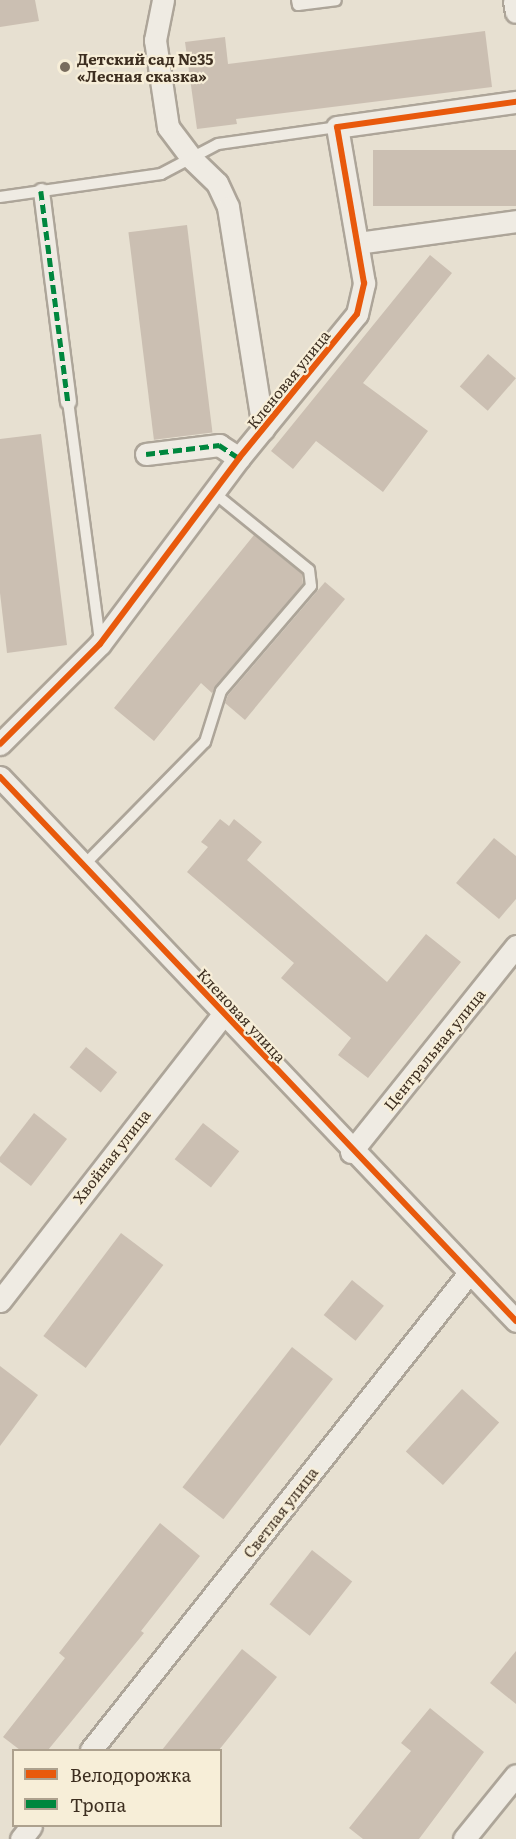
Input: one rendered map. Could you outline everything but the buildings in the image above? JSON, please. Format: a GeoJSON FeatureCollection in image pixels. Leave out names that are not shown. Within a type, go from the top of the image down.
{"type":"FeatureCollection","features":[{"type":"Feature","properties":{"kind":"street"},"geometry":{"type":"LineString","coordinates":[[163,0],[155,40],[168,127],[191,158],[217,183],[228,207],[263,429]]}},
{"type":"Feature","properties":{"kind":"street"},"geometry":{"type":"LineString","coordinates":[[514,0],[516,12]]}},
{"type":"Feature","properties":{"kind":"street"},"geometry":{"type":"LineString","coordinates":[[337,127],[516,102]]}},
{"type":"Feature","properties":{"kind":"street","name":"Кленовая улица"},"geometry":{"type":"LineString","coordinates":[[0,744],[100,644],[239,458],[357,314],[364,283],[337,127]]}},
{"type":"Feature","properties":{"kind":"street"},"geometry":{"type":"LineString","coordinates":[[41,191],[68,401]]}},
{"type":"Feature","properties":{"kind":"street"},"geometry":{"type":"LineString","coordinates":[[358,243],[516,221]]}},
{"type":"Feature","properties":{"kind":"street"},"geometry":{"type":"LineString","coordinates":[[146,454],[219,446],[239,458]]}},
{"type":"Feature","properties":{"kind":"street","name":"Кленовая улица"},"geometry":{"type":"LineString","coordinates":[[0,777],[85,864],[351,1152],[516,1321]]}},
{"type":"Feature","properties":{"kind":"street","name":"Центральная улица"},"geometry":{"type":"LineString","coordinates":[[351,1152],[516,946]]}},
{"type":"Feature","properties":{"kind":"street","name":"Хвойная улица"},"geometry":{"type":"LineString","coordinates":[[0,1300],[224,1013]]}},
{"type":"Feature","properties":{"kind":"street","name":"Светлая улица"},"geometry":{"type":"LineString","coordinates":[[92,1749],[470,1273]]}},
{"type":"Feature","properties":{"kind":"street"},"geometry":{"type":"LineString","coordinates":[[464,1839],[516,1775]]}},
{"type":"Feature","properties":{"kind":"street"},"geometry":{"type":"LineString","coordinates":[[21,1839],[30,1827]]}},
{"type":"Feature","properties":{"kind":"lane"},"geometry":{"type":"LineString","coordinates":[[297,0],[298,5],[336,0]]}},
{"type":"Feature","properties":{"kind":"lane"},"geometry":{"type":"LineString","coordinates":[[0,197],[161,174],[218,144],[337,127]]}},
{"type":"Feature","properties":{"kind":"lane"},"geometry":{"type":"LineString","coordinates":[[68,401],[100,644]]}},
{"type":"Feature","properties":{"kind":"lane"},"geometry":{"type":"LineString","coordinates":[[85,864],[205,742],[221,691],[311,586],[309,570],[213,492]]}},
{"type":"Feature","properties":{"kind":"marked path"},"geometry":{"type":"LineString","coordinates":[[41,191],[68,401]]}},
{"type":"Feature","properties":{"kind":"marked path"},"geometry":{"type":"LineString","coordinates":[[146,454],[219,445],[239,458]]}},
{"type":"Feature","properties":{"kind":"cycle path"},"geometry":{"type":"LineString","coordinates":[[0,744],[100,644],[239,458],[357,314],[364,283],[337,127],[516,102]]}},
{"type":"Feature","properties":{"kind":"cycle path"},"geometry":{"type":"LineString","coordinates":[[0,777],[516,1321]]}},
{"type":"Feature","properties":{"kind":"place","name":"Детский сад №35 «Лесная сказка»"},"geometry":{"type":"Point","coordinates":[65,67]}}]}
